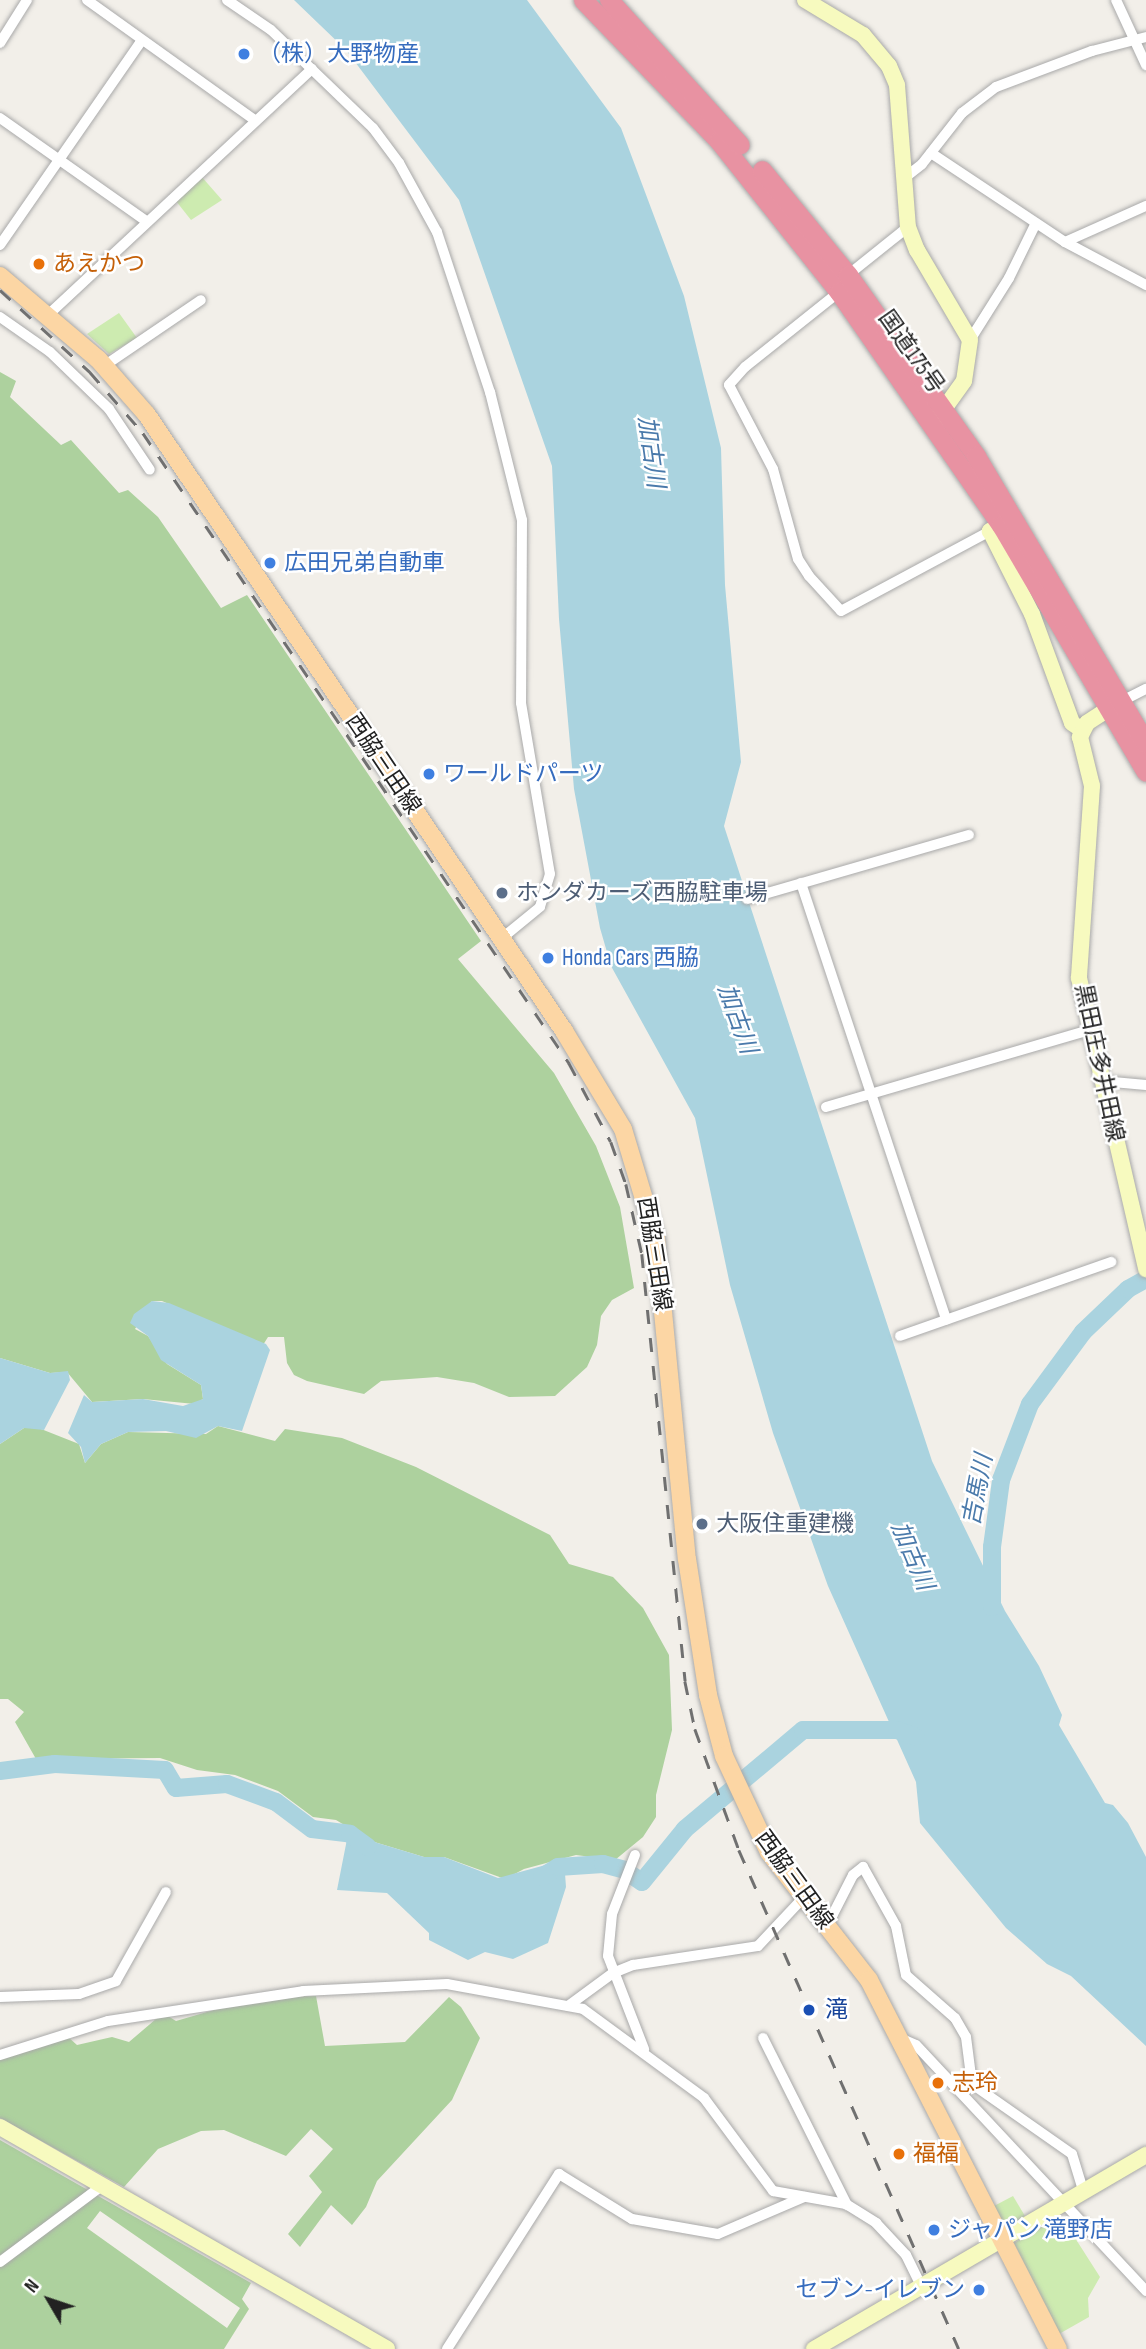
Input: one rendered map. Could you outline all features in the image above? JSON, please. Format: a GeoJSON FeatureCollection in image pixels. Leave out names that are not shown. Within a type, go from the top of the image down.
{"type":"FeatureCollection","features":[{"type":"Feature","properties":{"kind":"highway","name":"国道175号"},"geometry":{"type":"LineString","coordinates":[[583,0],[719,141],[844,284]]}},
{"type":"Feature","properties":{"kind":"highway","name":"国道175号"},"geometry":{"type":"LineString","coordinates":[[609,0],[715,116],[844,284],[938,418],[982,466],[1115,705],[1146,772]]}},
{"type":"Feature","properties":{"kind":"highway","name":"国道175号"},"geometry":{"type":"LineString","coordinates":[[938,418],[995,528],[1115,705],[1146,744]]}},
{"type":"Feature","properties":{"kind":"main road"},"geometry":{"type":"LineString","coordinates":[[805,0],[863,35],[889,66],[902,116],[903,179],[908,227],[917,250],[970,340],[964,381],[938,418]]}},
{"type":"Feature","properties":{"kind":"main road","name":"西脇三田線"},"geometry":{"type":"LineString","coordinates":[[0,276],[48,314],[104,366],[147,415],[603,1091],[623,1129],[642,1182],[656,1238],[690,1581],[708,1695],[735,1786],[769,1852],[869,1980],[1058,2349]]}},
{"type":"Feature","properties":{"kind":"main road","name":"黒田庄多井田線"},"geometry":{"type":"LineString","coordinates":[[995,528],[1032,614],[1072,723],[1082,730],[1080,745],[1092,786],[1079,978],[1146,1267]]}},
{"type":"Feature","properties":{"kind":"main road"},"geometry":{"type":"LineString","coordinates":[[1082,730],[1115,705]]}},
{"type":"Feature","properties":{"kind":"main road"},"geometry":{"type":"LineString","coordinates":[[0,2127],[387,2349]]}},
{"type":"Feature","properties":{"kind":"main road"},"geometry":{"type":"LineString","coordinates":[[817,2348],[1146,2155]]}},
{"type":"Feature","properties":{"kind":"street"},"geometry":{"type":"LineString","coordinates":[[0,43],[27,0]]}},
{"type":"Feature","properties":{"kind":"street"},"geometry":{"type":"LineString","coordinates":[[87,0],[253,120]]}},
{"type":"Feature","properties":{"kind":"street"},"geometry":{"type":"LineString","coordinates":[[227,0],[271,30],[373,128],[437,232],[490,393],[522,520],[521,703],[550,874],[540,907],[501,939]]}},
{"type":"Feature","properties":{"kind":"street"},"geometry":{"type":"LineString","coordinates":[[1116,0],[1140,38],[1146,65]]}},
{"type":"Feature","properties":{"kind":"street"},"geometry":{"type":"LineString","coordinates":[[903,179],[931,153],[962,113],[996,87],[1140,38]]}},
{"type":"Feature","properties":{"kind":"street"},"geometry":{"type":"LineString","coordinates":[[0,245],[142,40]]}},
{"type":"Feature","properties":{"kind":"street"},"geometry":{"type":"LineString","coordinates":[[48,314],[253,120],[312,69]]}},
{"type":"Feature","properties":{"kind":"street"},"geometry":{"type":"LineString","coordinates":[[0,118],[146,220]]}},
{"type":"Feature","properties":{"kind":"street"},"geometry":{"type":"LineString","coordinates":[[931,153],[1065,242],[1146,285]]}},
{"type":"Feature","properties":{"kind":"street"},"geometry":{"type":"LineString","coordinates":[[1065,242],[1146,206]]}},
{"type":"Feature","properties":{"kind":"street"},"geometry":{"type":"LineString","coordinates":[[970,340],[1036,223]]}},
{"type":"Feature","properties":{"kind":"street"},"geometry":{"type":"LineString","coordinates":[[908,227],[745,367],[729,385],[773,469],[798,559],[809,576],[841,611],[995,528]]}},
{"type":"Feature","properties":{"kind":"street"},"geometry":{"type":"LineString","coordinates":[[104,366],[201,300]]}},
{"type":"Feature","properties":{"kind":"street"},"geometry":{"type":"LineString","coordinates":[[0,317],[50,352],[109,409],[150,470]]}},
{"type":"Feature","properties":{"kind":"street"},"geometry":{"type":"LineString","coordinates":[[1115,705],[1146,689]]}},
{"type":"Feature","properties":{"kind":"street"},"geometry":{"type":"LineString","coordinates":[[747,899],[969,835]]}},
{"type":"Feature","properties":{"kind":"street"},"geometry":{"type":"LineString","coordinates":[[801,883],[946,1320]]}},
{"type":"Feature","properties":{"kind":"street"},"geometry":{"type":"LineString","coordinates":[[826,1107],[1090,1030]]}},
{"type":"Feature","properties":{"kind":"street"},"geometry":{"type":"LineString","coordinates":[[1102,1081],[1146,1085]]}},
{"type":"Feature","properties":{"kind":"street"},"geometry":{"type":"LineString","coordinates":[[901,1336],[1111,1262]]}},
{"type":"Feature","properties":{"kind":"street"},"geometry":{"type":"LineString","coordinates":[[635,1855],[609,1929],[613,1973],[645,2051]]}},
{"type":"Feature","properties":{"kind":"street"},"geometry":{"type":"LineString","coordinates":[[827,1926],[853,1875],[863,1867],[896,1926],[905,1975],[963,2030],[972,2084],[1072,2154],[1083,2191]]}},
{"type":"Feature","properties":{"kind":"street"},"geometry":{"type":"LineString","coordinates":[[0,1997],[79,1994],[116,1981],[166,1892]]}},
{"type":"Feature","properties":{"kind":"street"},"geometry":{"type":"LineString","coordinates":[[568,2006],[613,1973],[633,1965],[749,1950],[804,1897]]}},
{"type":"Feature","properties":{"kind":"street"},"geometry":{"type":"LineString","coordinates":[[0,2055],[108,2021],[303,1991],[447,1984],[583,2009],[645,2051],[704,2098],[773,2191],[847,2205],[893,2239],[921,2287]]}},
{"type":"Feature","properties":{"kind":"street"},"geometry":{"type":"LineString","coordinates":[[763,2038],[847,2205]]}},
{"type":"Feature","properties":{"kind":"street"},"geometry":{"type":"LineString","coordinates":[[899,2038],[916,2045],[1146,2291]]}},
{"type":"Feature","properties":{"kind":"street"},"geometry":{"type":"LineString","coordinates":[[447,2349],[559,2175],[632,2219],[718,2234],[803,2197]]}},
{"type":"Feature","properties":{"kind":"street"},"geometry":{"type":"LineString","coordinates":[[0,2262],[103,2185]]}},
{"type":"Feature","properties":{"kind":"green space"},"geometry":{"type":"Polygon","coordinates":[[[201,176],[222,200],[191,220],[176,201],[201,176]]]}},
{"type":"Feature","properties":{"kind":"green space"},"geometry":{"type":"Polygon","coordinates":[[[119,313],[137,338],[109,354],[87,334],[119,313]]]}},
{"type":"Feature","properties":{"kind":"green space"},"geometry":{"type":"Polygon","coordinates":[[[0,372],[16,381],[10,397],[61,445],[71,440],[119,493],[128,490],[158,517],[221,608],[247,595],[481,941],[458,959],[554,1073],[596,1146],[620,1207],[634,1288],[612,1300],[601,1316],[597,1345],[587,1367],[555,1396],[509,1397],[474,1383],[437,1377],[381,1381],[364,1394],[307,1381],[294,1375],[287,1363],[284,1337],[268,1337],[263,1345],[162,1301],[152,1301],[135,1329],[148,1336],[167,1364],[201,1385],[203,1399],[195,1404],[143,1399],[92,1402],[67,1372],[50,1373],[0,1358],[0,372]]]}},
{"type":"Feature","properties":{"kind":"green space"},"geometry":{"type":"Polygon","coordinates":[[[218,1426],[275,1441],[285,1429],[342,1438],[416,1467],[550,1535],[569,1564],[613,1577],[643,1608],[669,1655],[672,1730],[656,1795],[656,1817],[643,1837],[615,1860],[576,1855],[524,1869],[505,1879],[444,1857],[424,1857],[371,1841],[336,1820],[313,1817],[278,1791],[235,1775],[197,1770],[160,1758],[36,1759],[15,1722],[24,1712],[8,1699],[0,1699],[0,1444],[24,1428],[36,1427],[79,1444],[85,1463],[101,1444],[128,1432],[206,1434],[218,1426]]]}},
{"type":"Feature","properties":{"kind":"green space"},"geometry":{"type":"Polygon","coordinates":[[[316,1996],[325,2046],[405,2042],[449,1997],[461,2007],[480,2038],[452,2100],[377,2181],[366,2207],[352,2225],[331,2205],[300,2247],[288,2234],[322,2192],[309,2176],[333,2149],[311,2129],[286,2156],[224,2130],[201,2131],[158,2149],[124,2187],[0,2118],[0,2059],[68,2037],[77,2045],[112,2037],[129,2042],[163,2013],[176,2021],[255,1998],[316,1996]]]}},
{"type":"Feature","properties":{"kind":"green space"},"geometry":{"type":"Polygon","coordinates":[[[0,2140],[251,2283],[242,2299],[249,2309],[224,2349],[0,2349],[0,2140]],[[100,2211],[87,2228],[227,2328],[240,2308],[100,2211]]]}},
{"type":"Feature","properties":{"kind":"green space"},"geometry":{"type":"Polygon","coordinates":[[[1013,2196],[1025,2216],[1009,2225],[1000,2221],[994,2206],[1013,2196]]]}},
{"type":"Feature","properties":{"kind":"green space"},"geometry":{"type":"Polygon","coordinates":[[[1061,2216],[1100,2277],[1088,2298],[1089,2317],[1059,2334],[1014,2243],[1061,2216]]]}},
{"type":"Feature","properties":{"kind":"water","name":"加古川"},"geometry":{"type":"Polygon","coordinates":[[[294,0],[527,0],[621,128],[684,296],[721,448],[725,585],[741,762],[724,826],[932,1461],[1005,1611],[1039,1666],[1062,1715],[1059,1725],[1105,1803],[1113,1805],[1128,1823],[1146,1857],[1146,2046],[1071,1976],[1047,1964],[1006,1928],[920,1823],[916,1782],[828,1586],[773,1433],[730,1285],[695,1118],[611,966],[600,928],[574,789],[559,619],[552,466],[459,200],[346,50],[294,0]]]}},
{"type":"Feature","properties":{"kind":"water"},"geometry":{"type":"Polygon","coordinates":[[[152,1301],[169,1303],[266,1344],[270,1350],[242,1431],[218,1426],[196,1438],[166,1431],[128,1432],[101,1444],[85,1463],[81,1447],[68,1433],[84,1395],[92,1402],[143,1399],[183,1406],[203,1399],[201,1385],[161,1360],[148,1336],[130,1323],[134,1314],[152,1301]]]}},
{"type":"Feature","properties":{"kind":"water"},"geometry":{"type":"Polygon","coordinates":[[[0,1358],[50,1373],[68,1371],[70,1380],[44,1430],[24,1428],[0,1444],[0,1358]]]}},
{"type":"Feature","properties":{"kind":"water"},"geometry":{"type":"Polygon","coordinates":[[[349,1829],[371,1841],[424,1857],[444,1857],[498,1878],[564,1860],[566,1887],[548,1943],[513,1959],[485,1952],[468,1960],[429,1940],[429,1933],[387,1893],[337,1890],[349,1829]]]}},
{"type":"Feature","properties":{"kind":"waterway","name":"吉馬川"},"geometry":{"type":"LineString","coordinates":[[992,1607],[992,1547],[1001,1480],[1030,1404],[1083,1332],[1128,1289],[1146,1279]]}},
{"type":"Feature","properties":{"kind":"waterway"},"geometry":{"type":"LineString","coordinates":[[630,1874],[642,1882],[685,1829],[803,1730],[897,1730],[916,1737]]}},
{"type":"Feature","properties":{"kind":"waterway"},"geometry":{"type":"LineString","coordinates":[[0,1771],[55,1764],[165,1770],[176,1788],[227,1784],[276,1802],[312,1829],[350,1834],[368,1847]]}},
{"type":"Feature","properties":{"kind":"waterway"},"geometry":{"type":"LineString","coordinates":[[542,1877],[558,1867],[603,1864],[625,1870]]}},
{"type":"Feature","properties":{"kind":"railway"},"geometry":{"type":"LineString","coordinates":[[0,290],[90,372],[143,433],[569,1063],[611,1142],[626,1184],[642,1254],[685,1681],[695,1729],[739,1850],[959,2349]]}},
{"type":"Feature","properties":{"kind":"place","name":"（株）大野物産"},"geometry":{"type":"Point","coordinates":[244,54]}},
{"type":"Feature","properties":{"kind":"place","name":"あえかつ"},"geometry":{"type":"Point","coordinates":[39,264]}},
{"type":"Feature","properties":{"kind":"place","name":"広田兄弟自動車"},"geometry":{"type":"Point","coordinates":[270,563]}},
{"type":"Feature","properties":{"kind":"place","name":"ワールドパーツ"},"geometry":{"type":"Point","coordinates":[429,774]}},
{"type":"Feature","properties":{"kind":"place","name":"ホンダカーズ西脇駐車場"},"geometry":{"type":"Point","coordinates":[502,893]}},
{"type":"Feature","properties":{"kind":"place","name":"Honda Cars 西脇"},"geometry":{"type":"Point","coordinates":[548,958]}},
{"type":"Feature","properties":{"kind":"place","name":"大阪住重建機"},"geometry":{"type":"Point","coordinates":[702,1524]}},
{"type":"Feature","properties":{"kind":"place","name":"滝"},"geometry":{"type":"Point","coordinates":[809,2010]}},
{"type":"Feature","properties":{"kind":"place","name":"志玲"},"geometry":{"type":"Point","coordinates":[938,2083]}},
{"type":"Feature","properties":{"kind":"place","name":"福福"},"geometry":{"type":"Point","coordinates":[899,2154]}},
{"type":"Feature","properties":{"kind":"place","name":"ジャパン 滝野店"},"geometry":{"type":"Point","coordinates":[934,2230]}},
{"type":"Feature","properties":{"kind":"place","name":"セブン-イレブン"},"geometry":{"type":"Point","coordinates":[979,2290]}}]}
